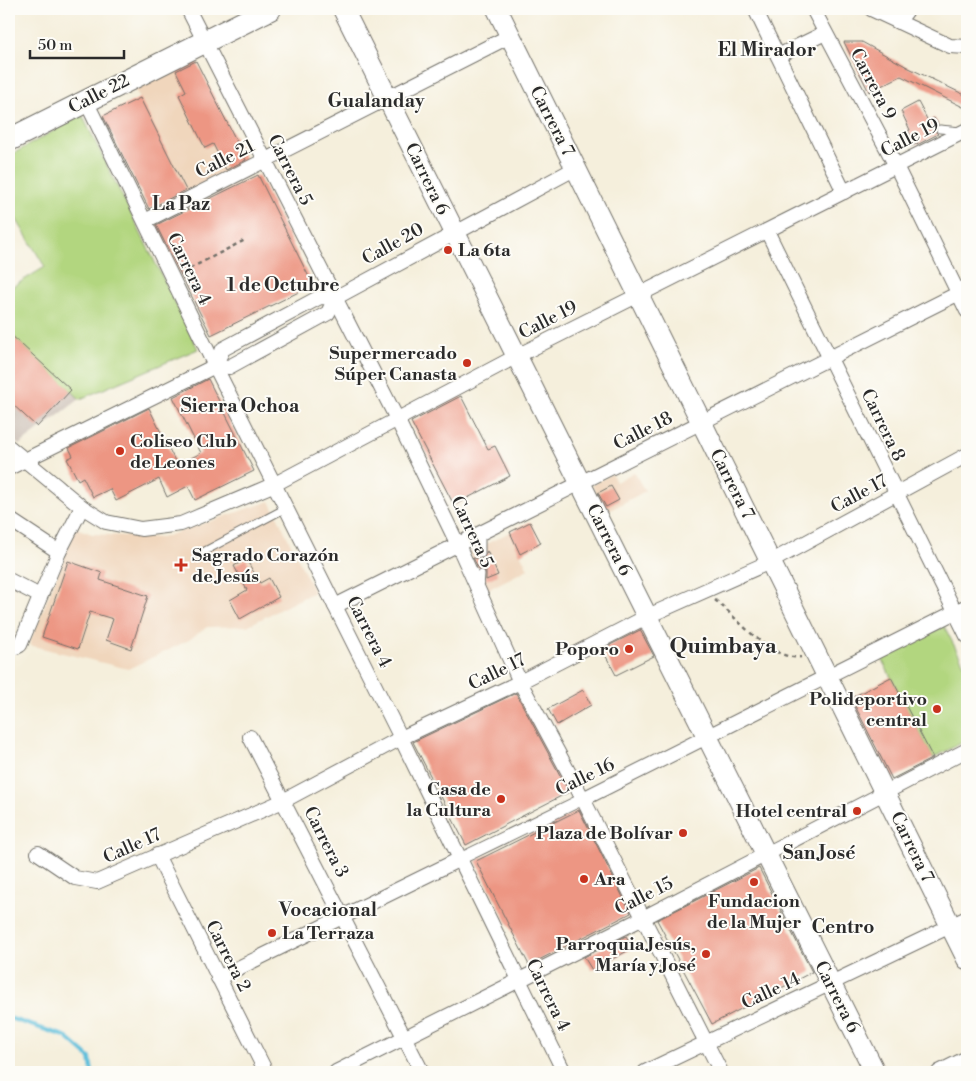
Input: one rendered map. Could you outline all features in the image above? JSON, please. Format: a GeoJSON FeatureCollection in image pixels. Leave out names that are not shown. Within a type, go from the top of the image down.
{"type":"FeatureCollection","features":[{"type":"Feature","properties":{"kind":"main road","name":"Calle 22"},"geometry":{"type":"LineString","coordinates":[[9,140],[270,9]]}},
{"type":"Feature","properties":{"kind":"main road","name":"Carrera 6"},"geometry":{"type":"LineString","coordinates":[[343,9],[875,1072]]}},
{"type":"Feature","properties":{"kind":"main road","name":"Carrera 7"},"geometry":{"type":"LineString","coordinates":[[497,9],[886,792],[959,922],[967,959]]}},
{"type":"Feature","properties":{"kind":"street","name":"Carrera 5"},"geometry":{"type":"LineString","coordinates":[[188,9],[397,419],[458,545],[520,682],[583,799],[721,1072]]}},
{"type":"Feature","properties":{"kind":"street"},"geometry":{"type":"LineString","coordinates":[[755,9],[844,192]]}},
{"type":"Feature","properties":{"kind":"street","name":"Carrera 9"},"geometry":{"type":"LineString","coordinates":[[813,9],[887,149],[900,164],[963,291],[967,311]]}},
{"type":"Feature","properties":{"kind":"street"},"geometry":{"type":"LineString","coordinates":[[871,9],[950,46],[967,47]]}},
{"type":"Feature","properties":{"kind":"street"},"geometry":{"type":"LineString","coordinates":[[898,22],[908,9]]}},
{"type":"Feature","properties":{"kind":"street"},"geometry":{"type":"LineString","coordinates":[[778,56],[825,32]]}},
{"type":"Feature","properties":{"kind":"street","name":"Calle 21"},"geometry":{"type":"LineString","coordinates":[[145,221],[510,36]]}},
{"type":"Feature","properties":{"kind":"street","name":"Carrera 4"},"geometry":{"type":"LineString","coordinates":[[86,101],[564,1072]]}},
{"type":"Feature","properties":{"kind":"street","name":"Calle 19"},"geometry":{"type":"LineString","coordinates":[[9,447],[82,507],[106,522],[141,529],[180,524],[275,484],[517,356],[966,131]]}},
{"type":"Feature","properties":{"kind":"street","name":"Calle 20"},"geometry":{"type":"LineString","coordinates":[[9,468],[215,366],[229,367],[328,313],[335,298],[454,232],[576,168]]}},
{"type":"Feature","properties":{"kind":"street","name":"Carrera 8"},"geometry":{"type":"LineString","coordinates":[[767,231],[897,495],[961,609],[967,636]]}},
{"type":"Feature","properties":{"kind":"street","name":"Calle 18"},"geometry":{"type":"LineString","coordinates":[[335,606],[963,291]]}},
{"type":"Feature","properties":{"kind":"street","name":"Calle 17"},"geometry":{"type":"LineString","coordinates":[[38,853],[74,878],[97,882],[284,801],[401,738],[520,682],[648,616],[772,561],[897,495],[967,455]]}},
{"type":"Feature","properties":{"kind":"street"},"geometry":{"type":"LineString","coordinates":[[9,642],[16,647],[20,645],[59,552],[82,507]]}},
{"type":"Feature","properties":{"kind":"street"},"geometry":{"type":"LineString","coordinates":[[9,519],[59,552]]}},
{"type":"Feature","properties":{"kind":"street"},"geometry":{"type":"LineString","coordinates":[[9,580],[40,596]]}},
{"type":"Feature","properties":{"kind":"street","name":"Calle 16"},"geometry":{"type":"LineString","coordinates":[[218,978],[583,799],[961,609]]}},
{"type":"Feature","properties":{"kind":"street","name":"Carrera 3"},"geometry":{"type":"LineString","coordinates":[[250,737],[422,1072]]}},
{"type":"Feature","properties":{"kind":"street","name":"Calle 15"},"geometry":{"type":"LineString","coordinates":[[336,1072],[643,918],[967,750]]}},
{"type":"Feature","properties":{"kind":"street","name":"Carrera 2"},"geometry":{"type":"LineString","coordinates":[[157,856],[266,1072]]}},
{"type":"Feature","properties":{"kind":"street","name":"Calle 14"},"geometry":{"type":"LineString","coordinates":[[645,1072],[959,922]]}},
{"type":"Feature","properties":{"kind":"street"},"geometry":{"type":"LineString","coordinates":[[939,1072],[967,1058]]}},
{"type":"Feature","properties":{"kind":"lane"},"geometry":{"type":"LineString","coordinates":[[940,129],[966,131]]}},
{"type":"Feature","properties":{"kind":"lane"},"geometry":{"type":"LineString","coordinates":[[887,149],[913,141],[900,164]]}},
{"type":"Feature","properties":{"kind":"lane"},"geometry":{"type":"LineString","coordinates":[[203,552],[286,507]]}},
{"type":"Feature","properties":{"kind":"lane"},"geometry":{"type":"LineString","coordinates":[[481,534],[482,554]]}},
{"type":"Feature","properties":{"kind":"lane"},"geometry":{"type":"LineString","coordinates":[[480,595],[481,574]]}},
{"type":"Feature","properties":{"kind":"path"},"geometry":{"type":"LineString","coordinates":[[172,277],[245,240]]}},
{"type":"Feature","properties":{"kind":"path"},"geometry":{"type":"LineString","coordinates":[[704,592],[778,654],[791,658],[803,657],[815,651]]}},
{"type":"Feature","properties":{"kind":"shaded area"},"geometry":{"type":"Polygon","coordinates":[[[195,58],[247,162],[187,192],[135,89],[195,58]]]}},
{"type":"Feature","properties":{"kind":"shaded area"},"geometry":{"type":"Polygon","coordinates":[[[9,333],[80,399],[19,445],[9,436],[9,333]]]}},
{"type":"Feature","properties":{"kind":"shaded area"},"geometry":{"type":"Polygon","coordinates":[[[634,472],[645,491],[607,512],[592,485],[612,474],[616,482],[634,472]]]}},
{"type":"Feature","properties":{"kind":"shaded area","name":"Sagrado Corazón de Jesús"},"geometry":{"type":"Polygon","coordinates":[[[270,501],[314,592],[247,626],[207,627],[189,640],[128,669],[29,645],[76,528],[92,534],[161,538],[270,501]]]}},
{"type":"Feature","properties":{"kind":"shaded area"},"geometry":{"type":"Polygon","coordinates":[[[510,532],[528,569],[487,590],[468,553],[510,532]]]}},
{"type":"Feature","properties":{"kind":"green space"},"geometry":{"type":"Polygon","coordinates":[[[82,115],[198,349],[80,399],[9,333],[9,289],[45,267],[9,207],[9,156],[82,115]]]}},
{"type":"Feature","properties":{"kind":"green space","name":"Polideportivo central"},"geometry":{"type":"Polygon","coordinates":[[[944,626],[967,670],[967,740],[933,758],[881,658],[944,626]]]}},
{"type":"Feature","properties":{"kind":"building"},"geometry":{"type":"Polygon","coordinates":[[[844,42],[862,42],[909,68],[967,96],[967,109],[901,76],[869,92],[844,42]]]}},
{"type":"Feature","properties":{"kind":"building"},"geometry":{"type":"Polygon","coordinates":[[[196,61],[246,160],[226,170],[213,144],[205,148],[179,95],[186,91],[176,71],[196,61]]]}},
{"type":"Feature","properties":{"kind":"building"},"geometry":{"type":"Polygon","coordinates":[[[140,98],[186,190],[149,209],[103,116],[140,98]]]}},
{"type":"Feature","properties":{"kind":"building"},"geometry":{"type":"Polygon","coordinates":[[[918,102],[928,121],[934,118],[938,124],[935,131],[938,134],[917,145],[918,139],[911,136],[901,111],[918,102]]]}},
{"type":"Feature","properties":{"kind":"building"},"geometry":{"type":"Polygon","coordinates":[[[258,175],[313,285],[211,335],[156,225],[258,175]]]}},
{"type":"Feature","properties":{"kind":"building"},"geometry":{"type":"Polygon","coordinates":[[[9,333],[71,390],[37,427],[9,401],[9,333]]]}},
{"type":"Feature","properties":{"kind":"building"},"geometry":{"type":"Polygon","coordinates":[[[208,379],[254,471],[195,500],[188,486],[167,497],[159,479],[116,501],[110,489],[93,497],[83,477],[78,480],[67,459],[73,456],[69,448],[149,408],[177,465],[201,453],[173,397],[208,379]]]}},
{"type":"Feature","properties":{"kind":"building"},"geometry":{"type":"Polygon","coordinates":[[[461,396],[488,449],[495,446],[510,476],[454,505],[411,422],[461,396]]]}},
{"type":"Feature","properties":{"kind":"building"},"geometry":{"type":"Polygon","coordinates":[[[611,486],[619,500],[606,507],[598,493],[611,486]]]}},
{"type":"Feature","properties":{"kind":"building"},"geometry":{"type":"Polygon","coordinates":[[[530,522],[541,543],[520,554],[510,532],[530,522]]]}},
{"type":"Feature","properties":{"kind":"building"},"geometry":{"type":"Polygon","coordinates":[[[487,551],[498,575],[486,580],[486,571],[479,569],[473,558],[483,559],[487,551]]]}},
{"type":"Feature","properties":{"kind":"building"},"geometry":{"type":"Polygon","coordinates":[[[246,559],[260,583],[269,578],[279,597],[240,619],[230,600],[247,590],[234,566],[246,559]]]}},
{"type":"Feature","properties":{"kind":"building"},"geometry":{"type":"Polygon","coordinates":[[[68,561],[102,573],[100,580],[148,596],[131,649],[106,640],[113,619],[90,612],[78,649],[42,637],[68,561]]]}},
{"type":"Feature","properties":{"kind":"building","name":"Poporo"},"geometry":{"type":"Polygon","coordinates":[[[640,630],[654,656],[616,675],[602,649],[640,630]]]}},
{"type":"Feature","properties":{"kind":"building"},"geometry":{"type":"Polygon","coordinates":[[[891,677],[933,758],[892,779],[851,698],[891,677]]]}},
{"type":"Feature","properties":{"kind":"building"},"geometry":{"type":"Polygon","coordinates":[[[583,690],[591,705],[557,725],[548,709],[583,690]]]}},
{"type":"Feature","properties":{"kind":"building"},"geometry":{"type":"Polygon","coordinates":[[[516,693],[569,792],[466,845],[413,742],[516,693]]]}},
{"type":"Feature","properties":{"kind":"building"},"geometry":{"type":"Polygon","coordinates":[[[579,810],[631,913],[529,965],[476,861],[579,810]]]}},
{"type":"Feature","properties":{"kind":"building"},"geometry":{"type":"Polygon","coordinates":[[[759,868],[812,972],[712,1024],[657,920],[759,868]]]}},
{"type":"Feature","properties":{"kind":"building"},"geometry":{"type":"Polygon","coordinates":[[[626,936],[633,948],[592,970],[584,957],[626,936]]]}},
{"type":"Feature","properties":{"kind":"waterway"},"geometry":{"type":"LineString","coordinates":[[9,1018],[65,1036],[90,1058],[92,1072]]}},
{"type":"Feature","properties":{"kind":"place","name":"La 6ta"},"geometry":{"type":"Point","coordinates":[448,250]}},
{"type":"Feature","properties":{"kind":"place","name":"Supermercado Súper Canasta"},"geometry":{"type":"Point","coordinates":[467,363]}},
{"type":"Feature","properties":{"kind":"place","name":"Coliseo Club de Leones"},"geometry":{"type":"Point","coordinates":[120,451]}},
{"type":"Feature","properties":{"kind":"place","name":"Sagrado Corazón de Jesús"},"geometry":{"type":"Point","coordinates":[181,565]}},
{"type":"Feature","properties":{"kind":"place","name":"Poporo"},"geometry":{"type":"Point","coordinates":[629,649]}},
{"type":"Feature","properties":{"kind":"place","name":"Polideportivo central"},"geometry":{"type":"Point","coordinates":[937,709]}},
{"type":"Feature","properties":{"kind":"place","name":"Casa de la Cultura"},"geometry":{"type":"Point","coordinates":[501,799]}},
{"type":"Feature","properties":{"kind":"place","name":"Hotel central"},"geometry":{"type":"Point","coordinates":[857,811]}},
{"type":"Feature","properties":{"kind":"place","name":"Plaza de Bolívar"},"geometry":{"type":"Point","coordinates":[683,833]}},
{"type":"Feature","properties":{"kind":"place","name":"Ara"},"geometry":{"type":"Point","coordinates":[584,879]}},
{"type":"Feature","properties":{"kind":"place","name":"Fundacion de la Mujer"},"geometry":{"type":"Point","coordinates":[754,882]}},
{"type":"Feature","properties":{"kind":"place","name":"La Terraza"},"geometry":{"type":"Point","coordinates":[272,933]}},
{"type":"Feature","properties":{"kind":"place","name":"Parroquia Jesús, María y José"},"geometry":{"type":"Point","coordinates":[706,954]}},
{"type":"Feature","properties":{"kind":"district","name":"El Mirador"},"geometry":{"type":"Point","coordinates":[767,50]}},
{"type":"Feature","properties":{"kind":"district","name":"Gualanday"},"geometry":{"type":"Point","coordinates":[376,101]}},
{"type":"Feature","properties":{"kind":"district","name":"La Paz"},"geometry":{"type":"Point","coordinates":[181,204]}},
{"type":"Feature","properties":{"kind":"district","name":"1 de Octubre"},"geometry":{"type":"Point","coordinates":[283,285]}},
{"type":"Feature","properties":{"kind":"district","name":"Sierra Ochoa"},"geometry":{"type":"Point","coordinates":[240,406]}},
{"type":"Feature","properties":{"kind":"district","name":"Quimbaya"},"geometry":{"type":"Point","coordinates":[723,646]}},
{"type":"Feature","properties":{"kind":"district","name":"San José"},"geometry":{"type":"Point","coordinates":[819,853]}},
{"type":"Feature","properties":{"kind":"district","name":"Vocacional"},"geometry":{"type":"Point","coordinates":[328,910]}},
{"type":"Feature","properties":{"kind":"district","name":"Centro"},"geometry":{"type":"Point","coordinates":[843,927]}}]}
